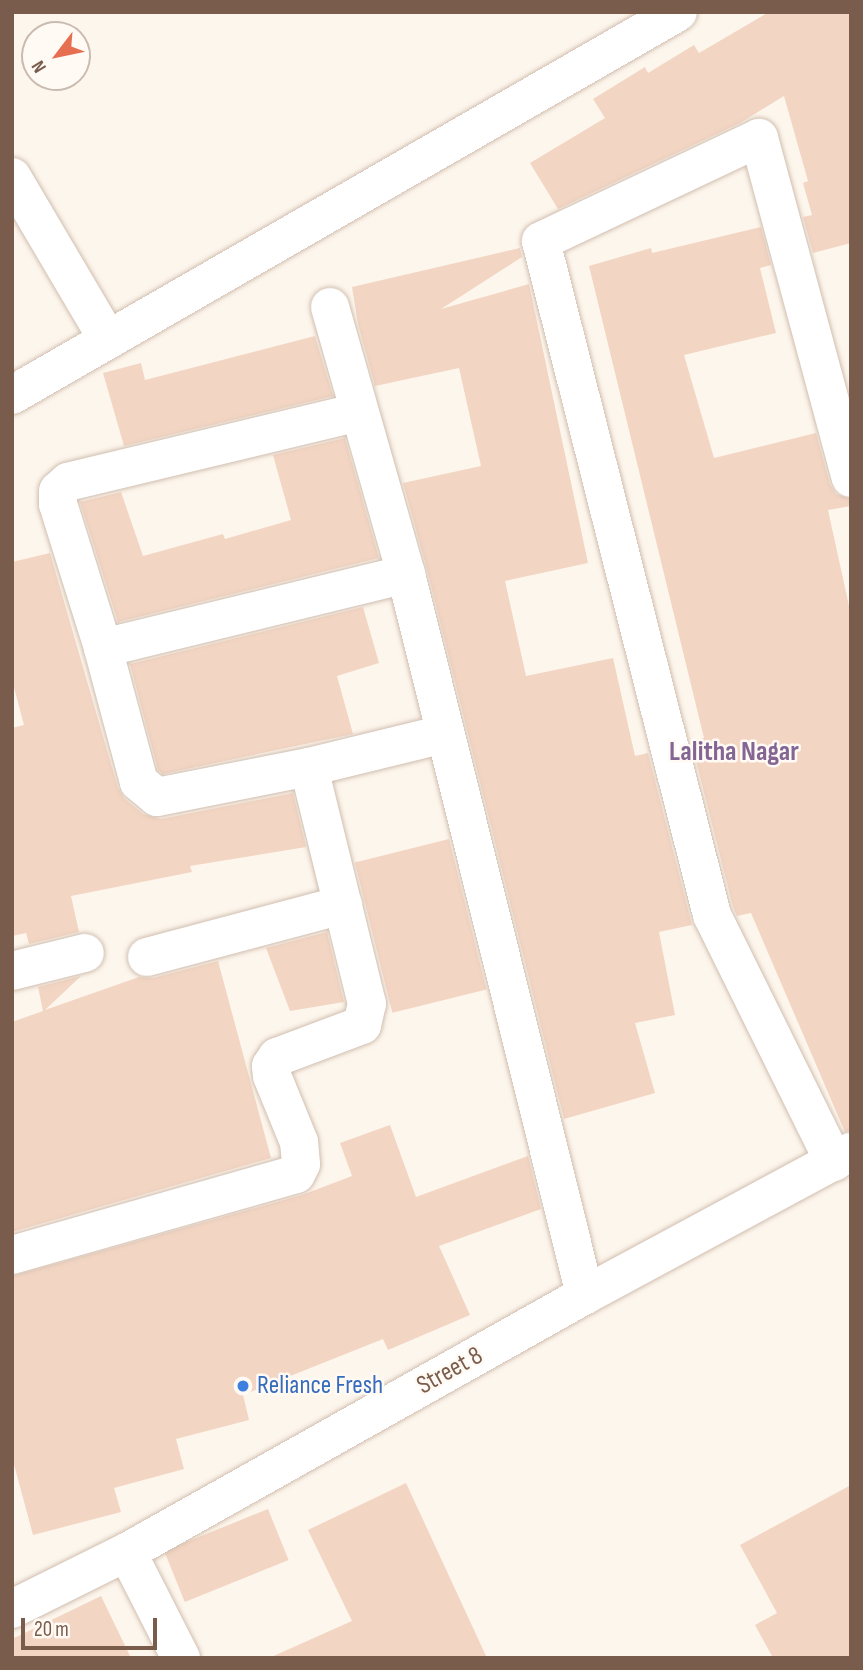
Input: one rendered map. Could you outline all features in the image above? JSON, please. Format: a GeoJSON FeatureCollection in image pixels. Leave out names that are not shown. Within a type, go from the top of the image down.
{"type":"FeatureCollection","features":[{"type":"Feature","properties":{"kind":"street"},"geometry":{"type":"LineString","coordinates":[[12,396],[678,12]]}},
{"type":"Feature","properties":{"kind":"street"},"geometry":{"type":"LineString","coordinates":[[842,1157],[712,915],[541,241],[759,138],[851,478]]}},
{"type":"Feature","properties":{"kind":"street"},"geometry":{"type":"LineString","coordinates":[[12,177],[108,340]]}},
{"type":"Feature","properties":{"kind":"street"},"geometry":{"type":"LineString","coordinates":[[330,307],[406,574],[585,1295]]}},
{"type":"Feature","properties":{"kind":"street"},"geometry":{"type":"LineString","coordinates":[[359,412],[68,482],[58,491],[58,505],[103,648],[139,782],[157,797],[309,767],[444,734]]}},
{"type":"Feature","properties":{"kind":"street"},"geometry":{"type":"LineString","coordinates":[[103,648],[406,574]]}},
{"type":"Feature","properties":{"kind":"street"},"geometry":{"type":"LineString","coordinates":[[12,1255],[296,1174],[301,1164],[299,1142],[271,1066],[277,1057],[362,1025],[367,1004],[309,767]]}},
{"type":"Feature","properties":{"kind":"street"},"geometry":{"type":"LineString","coordinates":[[147,957],[343,905]]}},
{"type":"Feature","properties":{"kind":"street"},"geometry":{"type":"LineString","coordinates":[[12,971],[85,953]]}},
{"type":"Feature","properties":{"kind":"street","name":"Street 8"},"geometry":{"type":"LineString","coordinates":[[12,1609],[127,1552],[585,1295],[842,1157]]}},
{"type":"Feature","properties":{"kind":"street"},"geometry":{"type":"LineString","coordinates":[[127,1552],[181,1658]]}},
{"type":"Feature","properties":{"kind":"building"},"geometry":{"type":"Polygon","coordinates":[[[769,12],[851,12],[851,243],[813,253],[803,217],[812,215],[803,183],[808,181],[784,96],[740,123],[558,209],[530,163],[605,118],[593,99],[645,67],[648,73],[694,45],[699,53],[769,12]]]}},
{"type":"Feature","properties":{"kind":"building"},"geometry":{"type":"Polygon","coordinates":[[[761,227],[771,265],[760,268],[776,333],[684,355],[714,458],[816,433],[830,484],[836,494],[851,499],[851,506],[828,510],[851,615],[851,1130],[845,1132],[751,913],[737,916],[733,907],[691,741],[704,738],[589,266],[651,248],[652,253],[761,227]]]}},
{"type":"Feature","properties":{"kind":"building"},"geometry":{"type":"Polygon","coordinates":[[[520,248],[522,257],[441,309],[529,284],[588,563],[505,581],[526,676],[613,658],[635,756],[648,753],[692,925],[659,932],[675,1015],[635,1023],[655,1093],[564,1119],[427,569],[403,483],[481,466],[459,368],[375,386],[358,324],[352,287],[520,248]]]}},
{"type":"Feature","properties":{"kind":"building"},"geometry":{"type":"Polygon","coordinates":[[[315,336],[333,396],[124,446],[103,373],[141,363],[145,380],[315,336]]]}},
{"type":"Feature","properties":{"kind":"building"},"geometry":{"type":"Polygon","coordinates":[[[345,438],[379,558],[118,622],[80,502],[121,492],[143,556],[223,534],[225,539],[291,520],[273,455],[345,438]]]}},
{"type":"Feature","properties":{"kind":"building"},"geometry":{"type":"Polygon","coordinates":[[[50,553],[118,788],[124,798],[143,814],[161,819],[293,793],[306,847],[190,866],[192,872],[71,896],[79,932],[29,944],[26,933],[12,936],[12,728],[24,725],[12,680],[12,562],[50,553]]]}},
{"type":"Feature","properties":{"kind":"building"},"geometry":{"type":"Polygon","coordinates":[[[363,607],[379,663],[337,676],[353,734],[163,774],[158,770],[130,664],[363,607]]]}},
{"type":"Feature","properties":{"kind":"building"},"geometry":{"type":"Polygon","coordinates":[[[449,839],[486,989],[392,1013],[355,862],[449,839]]]}},
{"type":"Feature","properties":{"kind":"building"},"geometry":{"type":"Polygon","coordinates":[[[327,932],[344,1002],[290,1011],[266,948],[327,932]]]}},
{"type":"Feature","properties":{"kind":"building"},"geometry":{"type":"Polygon","coordinates":[[[218,961],[271,1158],[12,1232],[12,1022],[43,1011],[38,987],[81,976],[45,1010],[139,977],[153,978],[218,961]]]}},
{"type":"Feature","properties":{"kind":"building"},"geometry":{"type":"Polygon","coordinates":[[[390,1125],[416,1197],[528,1156],[541,1209],[439,1246],[470,1315],[388,1350],[383,1339],[243,1395],[249,1420],[176,1439],[184,1469],[114,1488],[121,1512],[33,1535],[12,1457],[12,1276],[302,1195],[352,1176],[340,1143],[390,1125]]]}},
{"type":"Feature","properties":{"kind":"building"},"geometry":{"type":"Polygon","coordinates":[[[406,1483],[487,1658],[269,1658],[352,1621],[308,1530],[406,1483]]]}},
{"type":"Feature","properties":{"kind":"building"},"geometry":{"type":"Polygon","coordinates":[[[851,1485],[851,1658],[773,1658],[755,1625],[777,1613],[740,1545],[851,1485]]]}},
{"type":"Feature","properties":{"kind":"building"},"geometry":{"type":"Polygon","coordinates":[[[268,1509],[289,1560],[185,1602],[164,1551],[268,1509]]]}},
{"type":"Feature","properties":{"kind":"building"},"geometry":{"type":"Polygon","coordinates":[[[101,1596],[131,1658],[12,1658],[12,1639],[101,1596]]]}},
{"type":"Feature","properties":{"kind":"place","name":"Reliance Fresh"},"geometry":{"type":"Point","coordinates":[243,1386]}},
{"type":"Feature","properties":{"kind":"district","name":"Lalitha Nagar"},"geometry":{"type":"Point","coordinates":[734,752]}}]}
